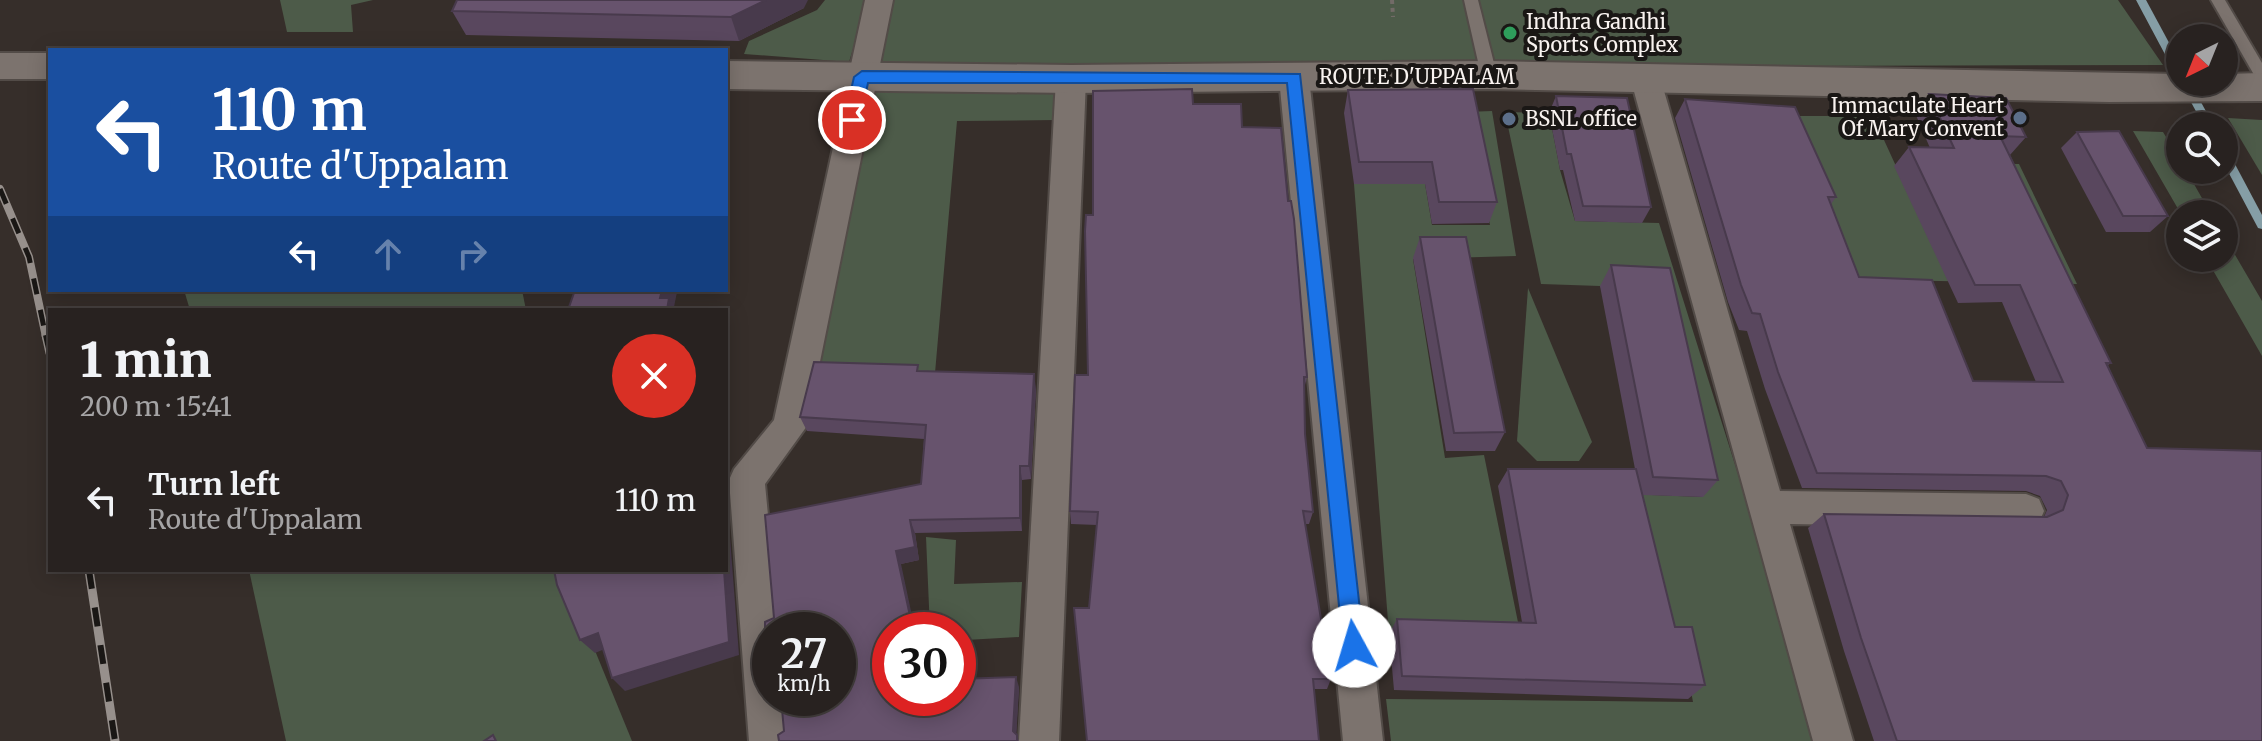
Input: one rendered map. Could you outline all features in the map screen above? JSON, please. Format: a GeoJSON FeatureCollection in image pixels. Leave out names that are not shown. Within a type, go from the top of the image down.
{"type":"FeatureCollection","features":[{"type":"Feature","properties":{"kind":"main road"},"geometry":{"type":"LineString","coordinates":[[0,66],[48,66]]}},
{"type":"Feature","properties":{"kind":"main road","name":"ROUTE D'UPPALAM"},"geometry":{"type":"LineString","coordinates":[[728,75],[1071,79],[1489,75],[2109,88],[2257,84]]}},
{"type":"Feature","properties":{"kind":"street"},"geometry":{"type":"LineString","coordinates":[[769,741],[747,480],[790,426],[879,0]]}},
{"type":"Feature","properties":{"kind":"street"},"geometry":{"type":"LineString","coordinates":[[1645,77],[1833,741]]}},
{"type":"Feature","properties":{"kind":"street"},"geometry":{"type":"LineString","coordinates":[[1294,78],[1363,741]]}},
{"type":"Feature","properties":{"kind":"street"},"geometry":{"type":"LineString","coordinates":[[1039,741],[1071,79]]}},
{"type":"Feature","properties":{"kind":"street"},"geometry":{"type":"LineString","coordinates":[[1767,507],[2026,511]]}},
{"type":"Feature","properties":{"kind":"lane"},"geometry":{"type":"LineString","coordinates":[[1471,0],[1489,75]]}},
{"type":"Feature","properties":{"kind":"lane"},"geometry":{"type":"LineString","coordinates":[[2218,0],[2257,84]]}},
{"type":"Feature","properties":{"kind":"path"},"geometry":{"type":"LineString","coordinates":[[1392,0],[1393,17]]}},
{"type":"Feature","properties":{"kind":"green space"},"geometry":{"type":"Polygon","coordinates":[[[280,0],[373,0],[351,5],[353,32],[287,32],[280,0]]]}},
{"type":"Feature","properties":{"kind":"green space"},"geometry":{"type":"Polygon","coordinates":[[[825,0],[868,0],[849,62],[744,54],[749,41],[817,10],[825,0]]]}},
{"type":"Feature","properties":{"kind":"green space","name":"Indhra Gandhi Sports Complex"},"geometry":{"type":"Polygon","coordinates":[[[884,0],[2118,0],[2163,65],[873,68],[884,0]]]}},
{"type":"Feature","properties":{"kind":"green space"},"geometry":{"type":"Polygon","coordinates":[[[872,85],[1056,87],[1056,120],[957,121],[935,373],[816,370],[872,85]]]}},
{"type":"Feature","properties":{"kind":"green space"},"geometry":{"type":"Polygon","coordinates":[[[1492,111],[1516,256],[1413,259],[1445,458],[1484,455],[1521,637],[1389,634],[1354,184],[1425,184],[1432,225],[1490,225],[1466,112],[1492,111]]]}},
{"type":"Feature","properties":{"kind":"green space"},"geometry":{"type":"Polygon","coordinates":[[[1505,112],[1549,113],[1560,170],[1575,221],[1659,223],[1822,741],[1391,741],[1386,699],[1693,702],[1680,632],[1661,632],[1627,494],[1702,497],[1600,286],[1541,284],[1505,112]]]}},
{"type":"Feature","properties":{"kind":"green space"},"geometry":{"type":"Polygon","coordinates":[[[1782,116],[1873,116],[1934,249],[1987,164],[2019,164],[2077,284],[1844,279],[1782,116]]]}},
{"type":"Feature","properties":{"kind":"green space"},"geometry":{"type":"Polygon","coordinates":[[[2238,119],[2262,120],[2262,175],[2238,135],[2238,119]]]}},
{"type":"Feature","properties":{"kind":"green space"},"geometry":{"type":"Polygon","coordinates":[[[2133,131],[2163,132],[2166,137],[2166,184],[2194,184],[2203,200],[2173,200],[2133,131]]]}},
{"type":"Feature","properties":{"kind":"green space"},"geometry":{"type":"Polygon","coordinates":[[[2238,260],[2262,301],[2262,356],[2214,272],[2238,272],[2238,260]]]}},
{"type":"Feature","properties":{"kind":"green space"},"geometry":{"type":"Polygon","coordinates":[[[1528,288],[1592,442],[1579,461],[1537,461],[1517,441],[1528,288]]]}},
{"type":"Feature","properties":{"kind":"green space"},"geometry":{"type":"Polygon","coordinates":[[[185,292],[522,292],[526,308],[189,308],[185,292]]]}},
{"type":"Feature","properties":{"kind":"green space"},"geometry":{"type":"Polygon","coordinates":[[[926,537],[956,540],[954,584],[1022,582],[1019,637],[976,639],[976,612],[929,612],[926,537]]]}},
{"type":"Feature","properties":{"kind":"green space"},"geometry":{"type":"Polygon","coordinates":[[[249,572],[563,572],[632,741],[286,741],[249,572]]]}},
{"type":"Feature","properties":{"kind":"building"},"geometry":{"type":"Polygon","coordinates":[[[457,0],[766,0],[731,17],[452,11],[457,0]]]}},
{"type":"Feature","properties":{"kind":"building"},"geometry":{"type":"Polygon","coordinates":[[[1192,89],[1193,104],[1241,104],[1242,127],[1281,128],[1288,201],[1291,201],[1294,219],[1307,377],[1304,377],[1305,434],[1313,512],[1303,511],[1331,679],[1313,679],[1319,741],[1087,741],[1074,608],[1089,608],[1098,512],[1070,511],[1075,375],[1088,375],[1085,231],[1086,215],[1093,215],[1093,91],[1192,89]]]}},
{"type":"Feature","properties":{"kind":"building"},"geometry":{"type":"Polygon","coordinates":[[[1473,89],[1497,202],[1439,202],[1432,162],[1359,162],[1348,90],[1473,89]]]}},
{"type":"Feature","properties":{"kind":"building"},"geometry":{"type":"Polygon","coordinates":[[[1929,94],[2006,98],[2026,137],[2000,136],[2111,363],[2106,363],[2147,448],[2262,451],[2262,741],[1897,741],[1861,638],[1824,514],[2047,517],[2063,510],[2068,495],[2061,481],[2046,476],[1817,473],[1778,372],[1760,314],[1752,313],[1741,285],[1685,99],[1795,107],[1836,197],[1828,197],[1859,277],[1932,280],[1973,381],[2063,382],[2020,285],[1975,285],[1909,147],[1954,148],[1929,94]]]}},
{"type":"Feature","properties":{"kind":"building"},"geometry":{"type":"Polygon","coordinates":[[[1556,96],[1627,98],[1651,207],[1583,206],[1571,154],[1567,154],[1556,96]]]}},
{"type":"Feature","properties":{"kind":"building"},"geometry":{"type":"Polygon","coordinates":[[[2119,131],[2166,216],[2123,216],[2077,132],[2119,131]]]}},
{"type":"Feature","properties":{"kind":"building"},"geometry":{"type":"Polygon","coordinates":[[[1420,237],[1466,237],[1505,432],[1454,433],[1420,237]]]}},
{"type":"Feature","properties":{"kind":"building"},"geometry":{"type":"Polygon","coordinates":[[[1611,265],[1670,268],[1718,480],[1653,477],[1611,265]]]}},
{"type":"Feature","properties":{"kind":"building"},"geometry":{"type":"Polygon","coordinates":[[[574,292],[662,292],[660,298],[669,298],[667,308],[569,308],[574,292]]]}},
{"type":"Feature","properties":{"kind":"building"},"geometry":{"type":"Polygon","coordinates":[[[814,362],[918,365],[917,371],[1034,374],[1029,466],[1020,466],[1020,518],[910,520],[915,547],[896,551],[909,612],[872,612],[872,716],[976,716],[976,678],[1016,677],[1013,731],[1017,741],[779,741],[778,735],[784,731],[783,716],[856,716],[856,612],[773,612],[765,515],[921,484],[926,425],[800,417],[814,362]]]}},
{"type":"Feature","properties":{"kind":"building"},"geometry":{"type":"Polygon","coordinates":[[[1508,469],[1636,469],[1675,627],[1692,627],[1705,685],[1402,676],[1397,619],[1536,623],[1508,469]]]}},
{"type":"Feature","properties":{"kind":"building"},"geometry":{"type":"Polygon","coordinates":[[[554,572],[724,572],[729,642],[612,678],[598,633],[580,640],[554,572]]]}},
{"type":"Feature","properties":{"kind":"waterway"},"geometry":{"type":"LineString","coordinates":[[2141,0],[2166,46]]}},
{"type":"Feature","properties":{"kind":"waterway"},"geometry":{"type":"LineString","coordinates":[[2193,96],[2201,112]]}},
{"type":"Feature","properties":{"kind":"waterway"},"geometry":{"type":"LineString","coordinates":[[2238,180],[2262,225]]}},
{"type":"Feature","properties":{"kind":"railway"},"geometry":{"type":"LineString","coordinates":[[0,189],[29,257],[46,337]]}},
{"type":"Feature","properties":{"kind":"railway"},"geometry":{"type":"LineString","coordinates":[[46,335],[48,344]]}},
{"type":"Feature","properties":{"kind":"railway"},"geometry":{"type":"LineString","coordinates":[[89,572],[115,741]]}},
{"type":"Feature","properties":{"kind":"place","name":"Indhra Gandhi Sports Complex"},"geometry":{"type":"Point","coordinates":[1510,33]}},
{"type":"Feature","properties":{"kind":"place","name":"Immaculate Heart Of Mary Convent"},"geometry":{"type":"Point","coordinates":[2020,118]}},
{"type":"Feature","properties":{"kind":"place","name":"BSNL office"},"geometry":{"type":"Point","coordinates":[1509,119]}},
{"type":"Feature","properties":{"kind":"route"},"geometry":{"type":"LineString","coordinates":[[852,120],[862,77],[1294,78],[1354,646]]}}]}
